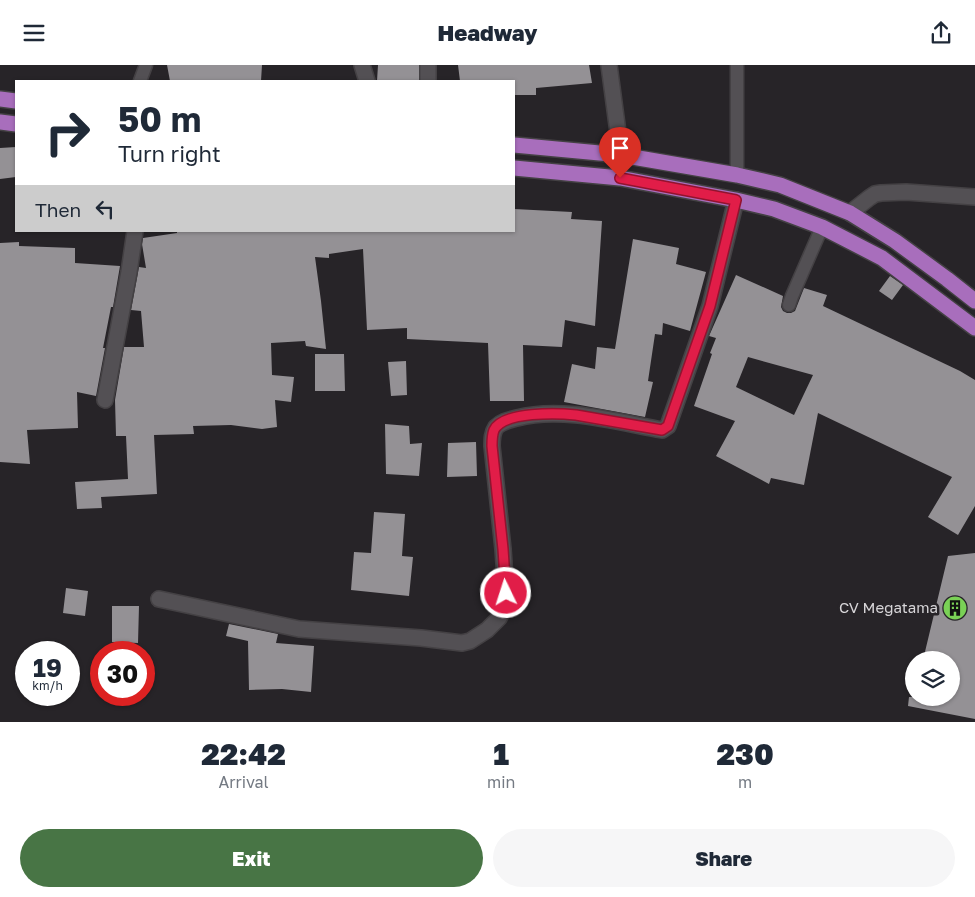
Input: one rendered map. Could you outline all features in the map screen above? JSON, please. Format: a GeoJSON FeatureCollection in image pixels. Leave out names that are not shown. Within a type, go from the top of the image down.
{"type":"FeatureCollection","features":[{"type":"Feature","properties":{"kind":"highway"},"geometry":{"type":"LineString","coordinates":[[0,99],[15,101]]}},
{"type":"Feature","properties":{"kind":"highway"},"geometry":{"type":"LineString","coordinates":[[0,122],[15,124]]}},
{"type":"Feature","properties":{"kind":"highway"},"geometry":{"type":"LineString","coordinates":[[515,145],[621,155],[737,175],[780,185],[850,213],[895,241],[975,301]]}},
{"type":"Feature","properties":{"kind":"highway"},"geometry":{"type":"LineString","coordinates":[[515,168],[620,178],[774,209],[822,227],[882,258],[975,328]]}},
{"type":"Feature","properties":{"kind":"street"},"geometry":{"type":"LineString","coordinates":[[362,65],[367,80]]}},
{"type":"Feature","properties":{"kind":"street"},"geometry":{"type":"LineString","coordinates":[[428,65],[428,80]]}},
{"type":"Feature","properties":{"kind":"street"},"geometry":{"type":"LineString","coordinates":[[609,65],[621,155]]}},
{"type":"Feature","properties":{"kind":"street"},"geometry":{"type":"LineString","coordinates":[[850,213],[869,198],[881,193],[906,192],[975,197]]}},
{"type":"Feature","properties":{"kind":"street"},"geometry":{"type":"LineString","coordinates":[[160,599],[299,629],[462,643],[478,637],[499,618],[503,610],[506,593],[492,446],[494,430],[504,421],[525,415],[562,414],[662,430],[666,428],[710,306],[736,200]]}},
{"type":"Feature","properties":{"kind":"street"},"geometry":{"type":"LineString","coordinates":[[105,401],[136,232]]}},
{"type":"Feature","properties":{"kind":"lane"},"geometry":{"type":"LineString","coordinates":[[140,80],[146,65]]}},
{"type":"Feature","properties":{"kind":"lane"},"geometry":{"type":"LineString","coordinates":[[737,175],[738,65]]}},
{"type":"Feature","properties":{"kind":"lane"},"geometry":{"type":"LineString","coordinates":[[789,305],[822,227]]}},
{"type":"Feature","properties":{"kind":"building"},"geometry":{"type":"Polygon","coordinates":[[[167,65],[262,65],[261,80],[170,80],[167,65]]]}},
{"type":"Feature","properties":{"kind":"building"},"geometry":{"type":"Polygon","coordinates":[[[378,65],[419,65],[419,80],[377,80],[378,65]]]}},
{"type":"Feature","properties":{"kind":"building"},"geometry":{"type":"Polygon","coordinates":[[[458,65],[589,65],[592,83],[536,88],[536,95],[515,95],[515,80],[460,80],[458,65]]]}},
{"type":"Feature","properties":{"kind":"building"},"geometry":{"type":"Polygon","coordinates":[[[15,147],[15,177],[0,179],[0,148],[15,147]]]}},
{"type":"Feature","properties":{"kind":"building"},"geometry":{"type":"Polygon","coordinates":[[[515,209],[572,212],[571,219],[602,221],[595,326],[565,320],[562,347],[523,345],[524,401],[490,401],[488,343],[407,339],[407,328],[367,330],[363,249],[329,254],[329,258],[315,257],[326,349],[306,346],[305,341],[271,343],[272,375],[294,377],[291,402],[275,400],[277,427],[262,429],[231,425],[193,426],[194,434],[154,435],[157,494],[101,497],[102,508],[77,509],[75,482],[128,479],[126,436],[116,436],[115,400],[124,347],[144,347],[141,311],[131,310],[139,267],[146,268],[142,244],[143,238],[177,233],[515,232],[515,209]]]}},
{"type":"Feature","properties":{"kind":"building"},"geometry":{"type":"Polygon","coordinates":[[[633,239],[679,248],[676,264],[706,272],[690,331],[663,323],[662,335],[655,334],[648,381],[653,382],[645,417],[564,402],[572,364],[595,369],[597,347],[615,349],[633,239]]]}},
{"type":"Feature","properties":{"kind":"building"},"geometry":{"type":"Polygon","coordinates":[[[19,242],[19,246],[75,248],[75,263],[120,266],[103,348],[105,348],[96,396],[77,392],[78,428],[27,430],[30,464],[0,462],[0,243],[19,242]]]}},
{"type":"Feature","properties":{"kind":"building"},"geometry":{"type":"Polygon","coordinates":[[[736,275],[783,296],[781,307],[787,313],[795,311],[804,288],[827,295],[823,306],[960,371],[975,380],[975,506],[958,535],[928,517],[952,477],[818,413],[804,485],[771,478],[769,484],[716,456],[735,421],[694,406],[716,338],[709,336],[736,275]],[[748,357],[736,387],[794,415],[813,375],[748,357]]]}},
{"type":"Feature","properties":{"kind":"building"},"geometry":{"type":"Polygon","coordinates":[[[890,276],[903,285],[892,300],[879,291],[890,276]]]}},
{"type":"Feature","properties":{"kind":"building"},"geometry":{"type":"Polygon","coordinates":[[[315,354],[344,354],[345,391],[315,391],[315,354]]]}},
{"type":"Feature","properties":{"kind":"building"},"geometry":{"type":"Polygon","coordinates":[[[406,361],[407,395],[391,396],[388,362],[406,361]]]}},
{"type":"Feature","properties":{"kind":"building"},"geometry":{"type":"Polygon","coordinates":[[[385,424],[409,426],[410,444],[422,443],[419,476],[386,474],[385,424]]]}},
{"type":"Feature","properties":{"kind":"building"},"geometry":{"type":"Polygon","coordinates":[[[476,442],[477,476],[447,477],[448,443],[476,442]]]}},
{"type":"Feature","properties":{"kind":"building"},"geometry":{"type":"Polygon","coordinates":[[[374,512],[405,514],[402,556],[413,557],[409,596],[351,590],[354,552],[371,553],[374,512]]]}},
{"type":"Feature","properties":{"kind":"building","name":"CV Megatama"},"geometry":{"type":"Polygon","coordinates":[[[975,553],[975,719],[908,706],[960,706],[960,651],[925,651],[948,556],[975,553]]]}},
{"type":"Feature","properties":{"kind":"building"},"geometry":{"type":"Polygon","coordinates":[[[66,588],[88,591],[85,616],[63,613],[66,588]]]}},
{"type":"Feature","properties":{"kind":"building"},"geometry":{"type":"Polygon","coordinates":[[[112,606],[139,606],[138,641],[112,641],[112,606]]]}},
{"type":"Feature","properties":{"kind":"building"},"geometry":{"type":"Polygon","coordinates":[[[229,624],[278,634],[276,643],[314,646],[311,692],[282,689],[249,690],[248,641],[226,636],[229,624]]]}},
{"type":"Feature","properties":{"kind":"place","name":"CV Megatama"},"geometry":{"type":"Point","coordinates":[955,608]}},
{"type":"Feature","properties":{"kind":"route"},"geometry":{"type":"LineString","coordinates":[[506,593],[492,446],[494,430],[504,421],[525,415],[562,414],[662,430],[666,428],[710,306],[736,200],[620,178]]}}]}
